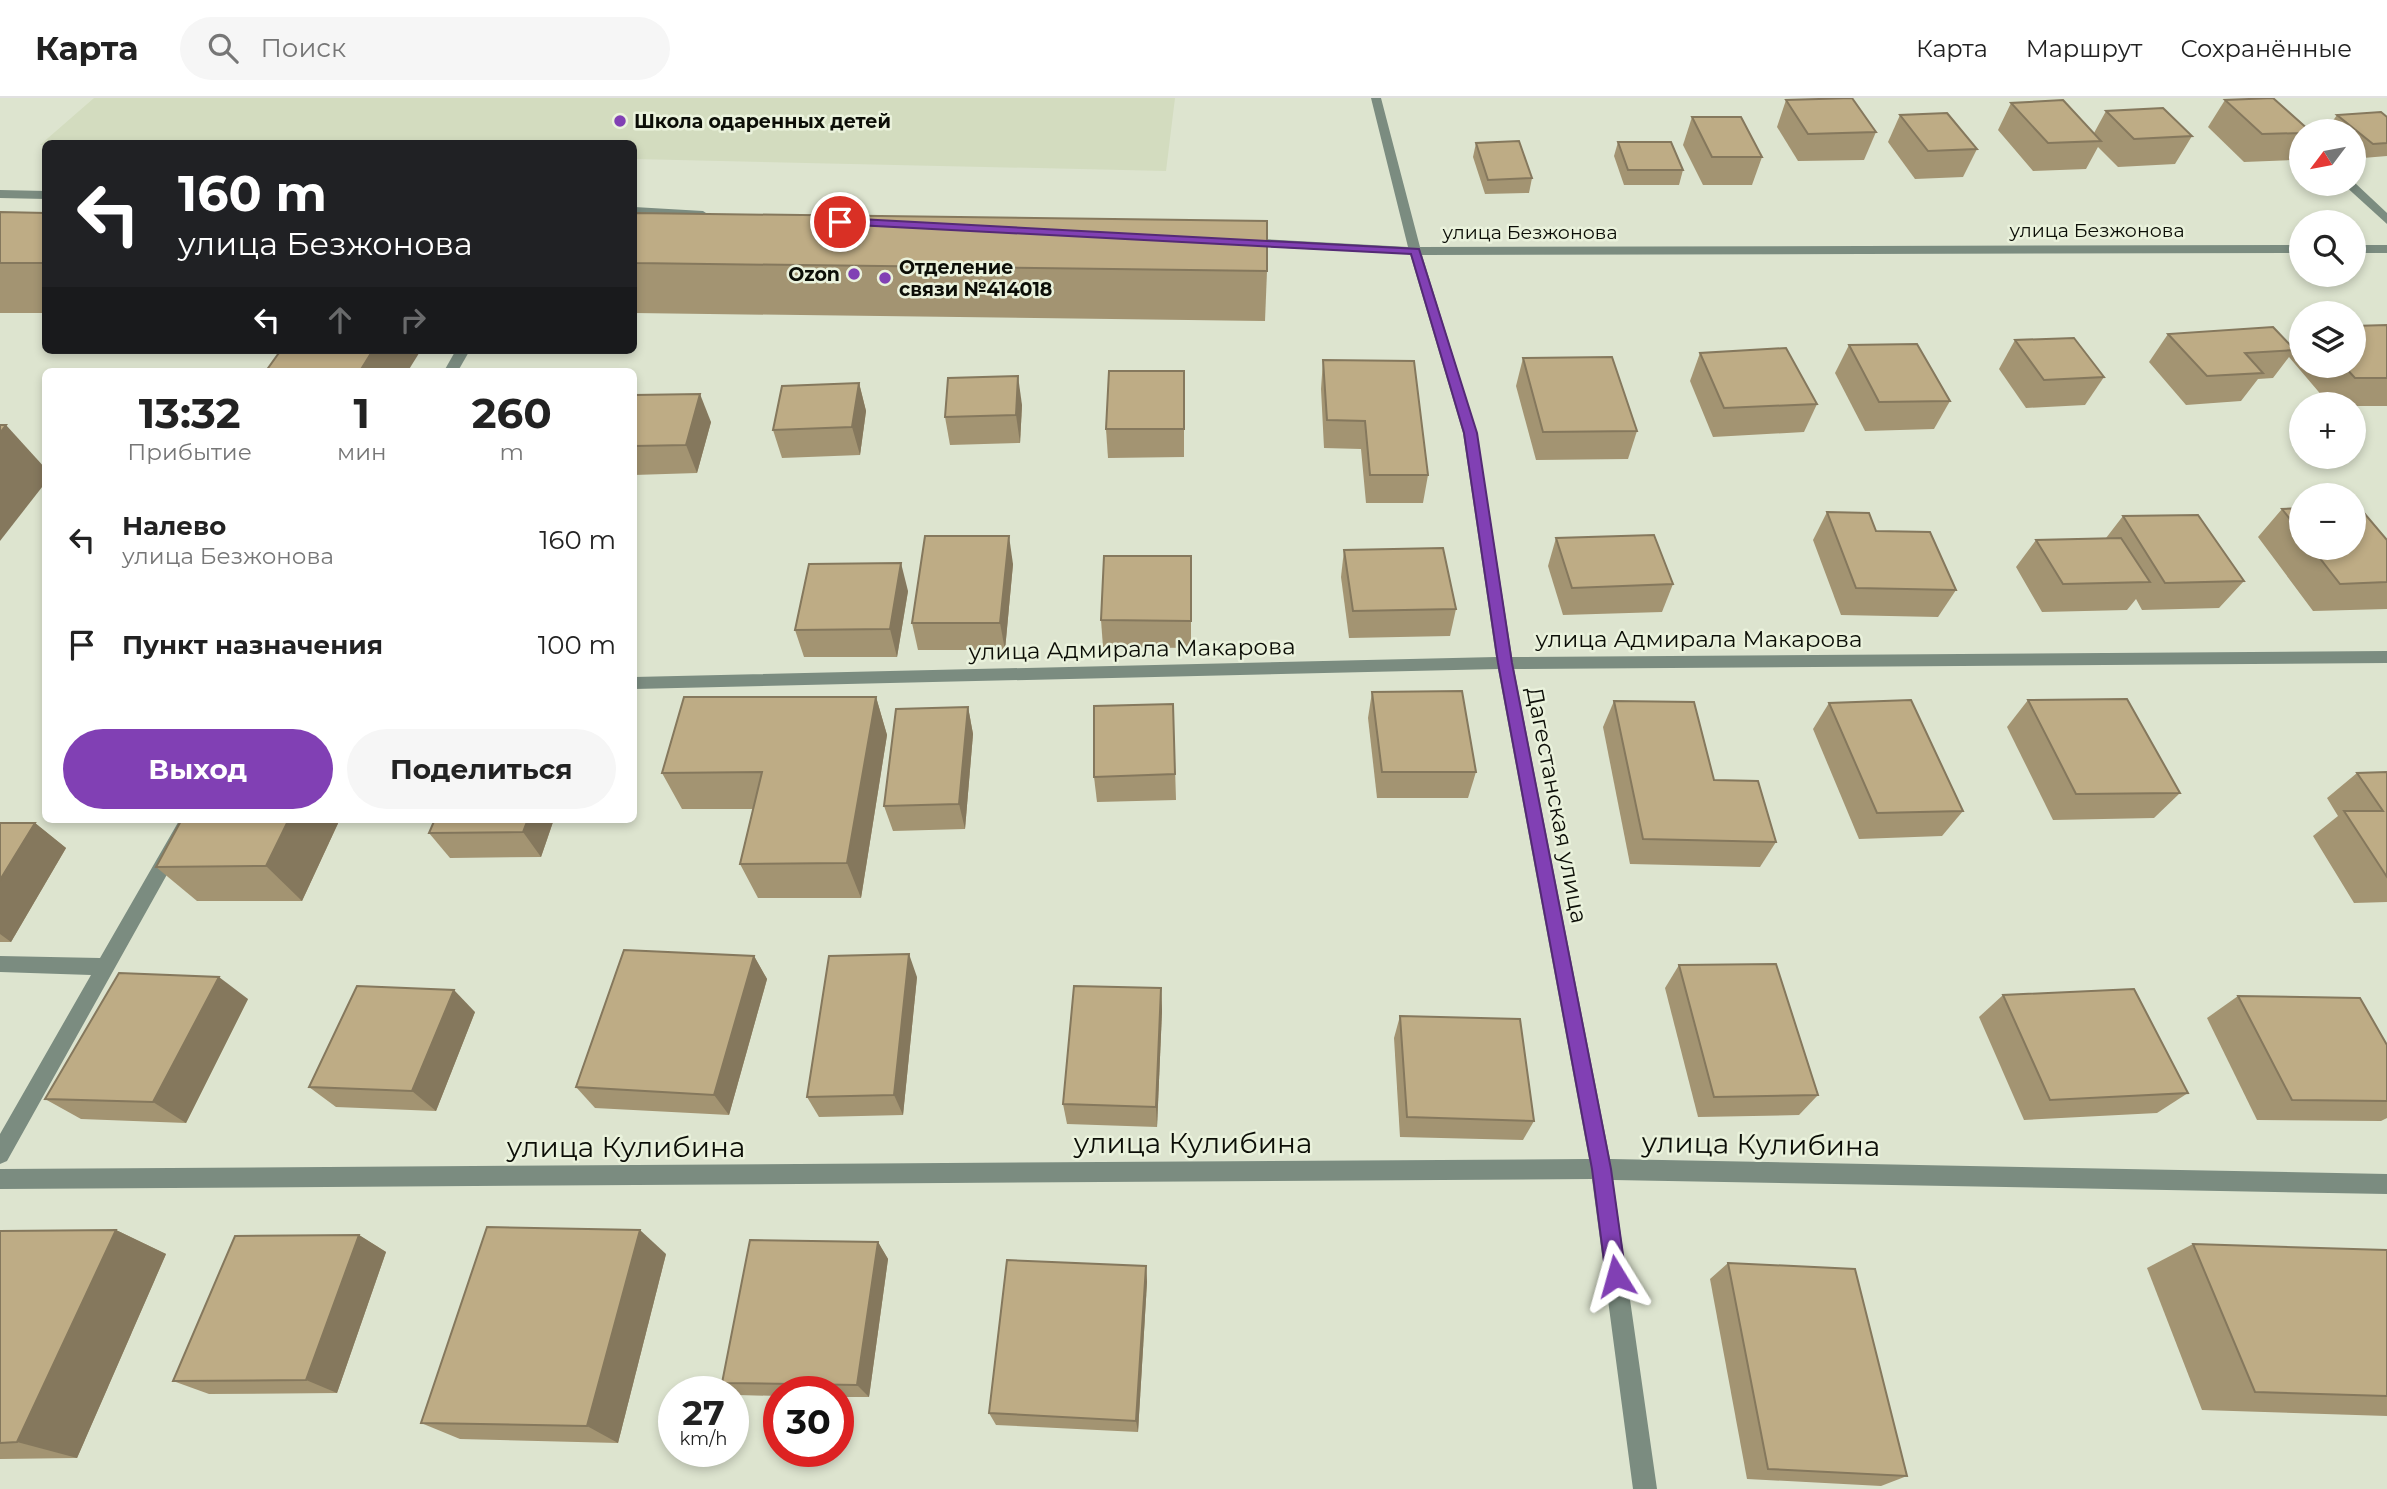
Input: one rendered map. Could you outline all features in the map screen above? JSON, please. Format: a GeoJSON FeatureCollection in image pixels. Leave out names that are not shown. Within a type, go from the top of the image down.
{"type":"FeatureCollection","features":[{"type":"Feature","properties":{"kind":"street","name":"Дагестанская улица"},"geometry":{"type":"LineString","coordinates":[[1376,98],[1415,251],[1470,433],[1505,663],[1601,1169],[1645,1489]]}},
{"type":"Feature","properties":{"kind":"street"},"geometry":{"type":"LineString","coordinates":[[0,194],[42,195]]}},
{"type":"Feature","properties":{"kind":"street"},"geometry":{"type":"LineString","coordinates":[[2362,196],[2387,220]]}},
{"type":"Feature","properties":{"kind":"street"},"geometry":{"type":"LineString","coordinates":[[637,211],[718,215]]}},
{"type":"Feature","properties":{"kind":"street","name":"улица Безжонова"},"geometry":{"type":"LineString","coordinates":[[1234,242],[1415,251],[2289,249]]}},
{"type":"Feature","properties":{"kind":"street"},"geometry":{"type":"LineString","coordinates":[[2366,249],[2387,249]]}},
{"type":"Feature","properties":{"kind":"street","name":"улица Адмирала Макарова"},"geometry":{"type":"LineString","coordinates":[[637,683],[1505,663],[2387,657]]}},
{"type":"Feature","properties":{"kind":"street"},"geometry":{"type":"LineString","coordinates":[[0,1154],[187,823]]}},
{"type":"Feature","properties":{"kind":"street"},"geometry":{"type":"LineString","coordinates":[[0,964],[106,967]]}},
{"type":"Feature","properties":{"kind":"street","name":"улица Кулибина"},"geometry":{"type":"LineString","coordinates":[[0,1179],[1601,1169],[2387,1184]]}},
{"type":"Feature","properties":{"kind":"shaded area","name":"Школа одаренных детей"},"geometry":{"type":"Polygon","coordinates":[[[94,98],[1175,98],[1166,171],[637,159],[637,140],[46,140],[94,98]]]}},
{"type":"Feature","properties":{"kind":"building"},"geometry":{"type":"Polygon","coordinates":[[[1852,98],[1876,132],[1808,134],[1786,100],[1852,98]]]}},
{"type":"Feature","properties":{"kind":"building"},"geometry":{"type":"Polygon","coordinates":[[[2273,98],[2297,119],[2289,119],[2289,133],[2262,134],[2225,100],[2273,98]]]}},
{"type":"Feature","properties":{"kind":"building"},"geometry":{"type":"Polygon","coordinates":[[[2063,100],[2101,141],[2048,143],[2011,103],[2063,100]]]}},
{"type":"Feature","properties":{"kind":"building"},"geometry":{"type":"Polygon","coordinates":[[[2163,108],[2192,136],[2134,139],[2106,111],[2163,108]]]}},
{"type":"Feature","properties":{"kind":"building"},"geometry":{"type":"Polygon","coordinates":[[[2381,112],[2387,117],[2387,143],[2373,144],[2366,138],[2366,119],[2342,119],[2337,115],[2381,112]]]}},
{"type":"Feature","properties":{"kind":"building"},"geometry":{"type":"Polygon","coordinates":[[[1947,113],[1977,149],[1928,151],[1900,115],[1947,113]]]}},
{"type":"Feature","properties":{"kind":"building"},"geometry":{"type":"Polygon","coordinates":[[[1692,117],[1741,117],[1762,157],[1712,157],[1692,117]]]}},
{"type":"Feature","properties":{"kind":"building"},"geometry":{"type":"Polygon","coordinates":[[[1519,141],[1532,178],[1488,180],[1476,143],[1519,141]]]}},
{"type":"Feature","properties":{"kind":"building"},"geometry":{"type":"Polygon","coordinates":[[[1618,142],[1671,142],[1683,170],[1628,170],[1618,142]]]}},
{"type":"Feature","properties":{"kind":"building"},"geometry":{"type":"Polygon","coordinates":[[[0,212],[42,213],[42,263],[0,263],[0,212]]]}},
{"type":"Feature","properties":{"kind":"building"},"geometry":{"type":"Polygon","coordinates":[[[637,213],[1267,221],[1267,271],[637,263],[637,213]]]}},
{"type":"Feature","properties":{"kind":"building"},"geometry":{"type":"Polygon","coordinates":[[[2387,325],[2387,378],[2366,378],[2366,326],[2387,325]]]}},
{"type":"Feature","properties":{"kind":"building"},"geometry":{"type":"Polygon","coordinates":[[[2273,327],[2289,344],[2289,350],[2245,353],[2263,373],[2207,376],[2168,334],[2273,327]]]}},
{"type":"Feature","properties":{"kind":"building"},"geometry":{"type":"Polygon","coordinates":[[[2074,338],[2104,377],[2044,380],[2015,340],[2074,338]]]}},
{"type":"Feature","properties":{"kind":"building"},"geometry":{"type":"Polygon","coordinates":[[[1917,344],[1950,401],[1879,402],[1849,345],[1917,344]]]}},
{"type":"Feature","properties":{"kind":"building"},"geometry":{"type":"Polygon","coordinates":[[[1786,348],[1817,404],[1724,408],[1700,353],[1786,348]]]}},
{"type":"Feature","properties":{"kind":"building"},"geometry":{"type":"Polygon","coordinates":[[[278,354],[371,354],[362,368],[268,368],[278,354]]]}},
{"type":"Feature","properties":{"kind":"building"},"geometry":{"type":"Polygon","coordinates":[[[1612,357],[1637,431],[1543,432],[1523,358],[1612,357]]]}},
{"type":"Feature","properties":{"kind":"building"},"geometry":{"type":"Polygon","coordinates":[[[1323,360],[1414,361],[1428,475],[1370,475],[1365,421],[1327,420],[1323,360]]]}},
{"type":"Feature","properties":{"kind":"building"},"geometry":{"type":"Polygon","coordinates":[[[1109,371],[1184,371],[1184,429],[1106,429],[1109,371]]]}},
{"type":"Feature","properties":{"kind":"building"},"geometry":{"type":"Polygon","coordinates":[[[1018,376],[1016,415],[945,417],[948,378],[1018,376]]]}},
{"type":"Feature","properties":{"kind":"building"},"geometry":{"type":"Polygon","coordinates":[[[859,383],[852,427],[773,430],[782,386],[859,383]]]}},
{"type":"Feature","properties":{"kind":"building"},"geometry":{"type":"Polygon","coordinates":[[[700,394],[686,445],[637,446],[637,395],[700,394]]]}},
{"type":"Feature","properties":{"kind":"building"},"geometry":{"type":"Polygon","coordinates":[[[2282,509],[2289,509],[2289,518],[2282,509]]]}},
{"type":"Feature","properties":{"kind":"building"},"geometry":{"type":"Polygon","coordinates":[[[1827,512],[1869,513],[1876,531],[1930,532],[1956,590],[1856,588],[1827,512]]]}},
{"type":"Feature","properties":{"kind":"building"},"geometry":{"type":"Polygon","coordinates":[[[2198,515],[2244,581],[2165,583],[2123,516],[2198,515]]]}},
{"type":"Feature","properties":{"kind":"building"},"geometry":{"type":"Polygon","coordinates":[[[2366,515],[2387,540],[2387,582],[2340,584],[2321,560],[2366,560],[2366,515]]]}},
{"type":"Feature","properties":{"kind":"building"},"geometry":{"type":"Polygon","coordinates":[[[1654,535],[1673,584],[1572,588],[1556,538],[1654,535]]]}},
{"type":"Feature","properties":{"kind":"building"},"geometry":{"type":"Polygon","coordinates":[[[925,536],[1009,536],[1000,623],[912,623],[925,536]]]}},
{"type":"Feature","properties":{"kind":"building"},"geometry":{"type":"Polygon","coordinates":[[[2121,538],[2150,582],[2063,584],[2036,540],[2121,538]]]}},
{"type":"Feature","properties":{"kind":"building"},"geometry":{"type":"Polygon","coordinates":[[[1443,548],[1456,609],[1353,611],[1344,550],[1443,548]]]}},
{"type":"Feature","properties":{"kind":"building"},"geometry":{"type":"Polygon","coordinates":[[[1104,556],[1191,556],[1191,621],[1101,620],[1104,556]]]}},
{"type":"Feature","properties":{"kind":"building"},"geometry":{"type":"Polygon","coordinates":[[[901,563],[890,629],[795,630],[809,564],[901,563]]]}},
{"type":"Feature","properties":{"kind":"building"},"geometry":{"type":"Polygon","coordinates":[[[1462,691],[1476,772],[1382,772],[1372,692],[1462,691]]]}},
{"type":"Feature","properties":{"kind":"building"},"geometry":{"type":"Polygon","coordinates":[[[684,697],[876,697],[847,863],[740,864],[762,772],[662,773],[684,697]]]}},
{"type":"Feature","properties":{"kind":"building"},"geometry":{"type":"Polygon","coordinates":[[[2127,699],[2180,793],[2076,794],[2028,700],[2127,699]]]}},
{"type":"Feature","properties":{"kind":"building"},"geometry":{"type":"Polygon","coordinates":[[[1911,700],[1963,811],[1877,813],[1829,703],[1911,700]]]}},
{"type":"Feature","properties":{"kind":"building"},"geometry":{"type":"Polygon","coordinates":[[[1614,701],[1694,702],[1714,780],[1758,781],[1776,842],[1643,839],[1614,701]]]}},
{"type":"Feature","properties":{"kind":"building"},"geometry":{"type":"Polygon","coordinates":[[[1173,704],[1175,774],[1094,777],[1094,706],[1173,704]]]}},
{"type":"Feature","properties":{"kind":"building"},"geometry":{"type":"Polygon","coordinates":[[[968,707],[959,804],[884,806],[896,709],[968,707]]]}},
{"type":"Feature","properties":{"kind":"building"},"geometry":{"type":"Polygon","coordinates":[[[2387,772],[2387,877],[2344,811],[2383,811],[2357,773],[2387,772]]]}},
{"type":"Feature","properties":{"kind":"building"},"geometry":{"type":"Polygon","coordinates":[[[0,823],[35,823],[0,880],[0,823]]]}},
{"type":"Feature","properties":{"kind":"building"},"geometry":{"type":"Polygon","coordinates":[[[180,823],[287,823],[266,866],[156,867],[180,823]]]}},
{"type":"Feature","properties":{"kind":"building"},"geometry":{"type":"Polygon","coordinates":[[[433,823],[526,823],[523,832],[429,833],[433,823]]]}},
{"type":"Feature","properties":{"kind":"building"},"geometry":{"type":"Polygon","coordinates":[[[624,950],[754,956],[714,1095],[576,1087],[624,950]]]}},
{"type":"Feature","properties":{"kind":"building"},"geometry":{"type":"Polygon","coordinates":[[[909,954],[894,1095],[807,1097],[829,956],[909,954]]]}},
{"type":"Feature","properties":{"kind":"building"},"geometry":{"type":"Polygon","coordinates":[[[1776,964],[1818,1095],[1714,1097],[1679,965],[1776,964]]]}},
{"type":"Feature","properties":{"kind":"building"},"geometry":{"type":"Polygon","coordinates":[[[119,973],[219,977],[153,1102],[45,1099],[119,973]]]}},
{"type":"Feature","properties":{"kind":"building"},"geometry":{"type":"Polygon","coordinates":[[[357,986],[454,990],[412,1091],[309,1087],[357,986]]]}},
{"type":"Feature","properties":{"kind":"building"},"geometry":{"type":"Polygon","coordinates":[[[1074,986],[1161,988],[1156,1107],[1063,1104],[1074,986]]]}},
{"type":"Feature","properties":{"kind":"building"},"geometry":{"type":"Polygon","coordinates":[[[2134,989],[2188,1093],[2050,1100],[2003,995],[2134,989]]]}},
{"type":"Feature","properties":{"kind":"building"},"geometry":{"type":"Polygon","coordinates":[[[2238,996],[2360,998],[2387,1045],[2387,1101],[2292,1100],[2238,996]]]}},
{"type":"Feature","properties":{"kind":"building"},"geometry":{"type":"Polygon","coordinates":[[[1400,1016],[1520,1019],[1534,1121],[1407,1117],[1400,1016]]]}},
{"type":"Feature","properties":{"kind":"building"},"geometry":{"type":"Polygon","coordinates":[[[487,1227],[640,1230],[587,1426],[421,1423],[487,1227]]]}},
{"type":"Feature","properties":{"kind":"building"},"geometry":{"type":"Polygon","coordinates":[[[116,1230],[17,1442],[0,1443],[0,1231],[116,1230]]]}},
{"type":"Feature","properties":{"kind":"building"},"geometry":{"type":"Polygon","coordinates":[[[359,1235],[306,1380],[173,1381],[235,1236],[359,1235]]]}},
{"type":"Feature","properties":{"kind":"building"},"geometry":{"type":"Polygon","coordinates":[[[750,1240],[878,1242],[857,1385],[854,1385],[854,1376],[763,1376],[763,1384],[749,1383],[749,1376],[723,1376],[750,1240]]]}},
{"type":"Feature","properties":{"kind":"building"},"geometry":{"type":"Polygon","coordinates":[[[2193,1244],[2387,1250],[2387,1396],[2255,1392],[2193,1244]]]}},
{"type":"Feature","properties":{"kind":"building"},"geometry":{"type":"Polygon","coordinates":[[[1007,1260],[1146,1266],[1136,1421],[989,1413],[1007,1260]]]}},
{"type":"Feature","properties":{"kind":"building"},"geometry":{"type":"Polygon","coordinates":[[[1728,1263],[1855,1269],[1907,1476],[1768,1469],[1728,1263]]]}},
{"type":"Feature","properties":{"kind":"place","name":"Школа одаренных детей"},"geometry":{"type":"Point","coordinates":[620,121]}},
{"type":"Feature","properties":{"kind":"place","name":"Ozon"},"geometry":{"type":"Point","coordinates":[854,274]}},
{"type":"Feature","properties":{"kind":"place","name":"Отделение связи №414018"},"geometry":{"type":"Point","coordinates":[885,278]}},
{"type":"Feature","properties":{"kind":"route"},"geometry":{"type":"LineString","coordinates":[[840,222],[1415,251],[1470,433],[1505,663],[1601,1169],[1616,1276]]}}]}
